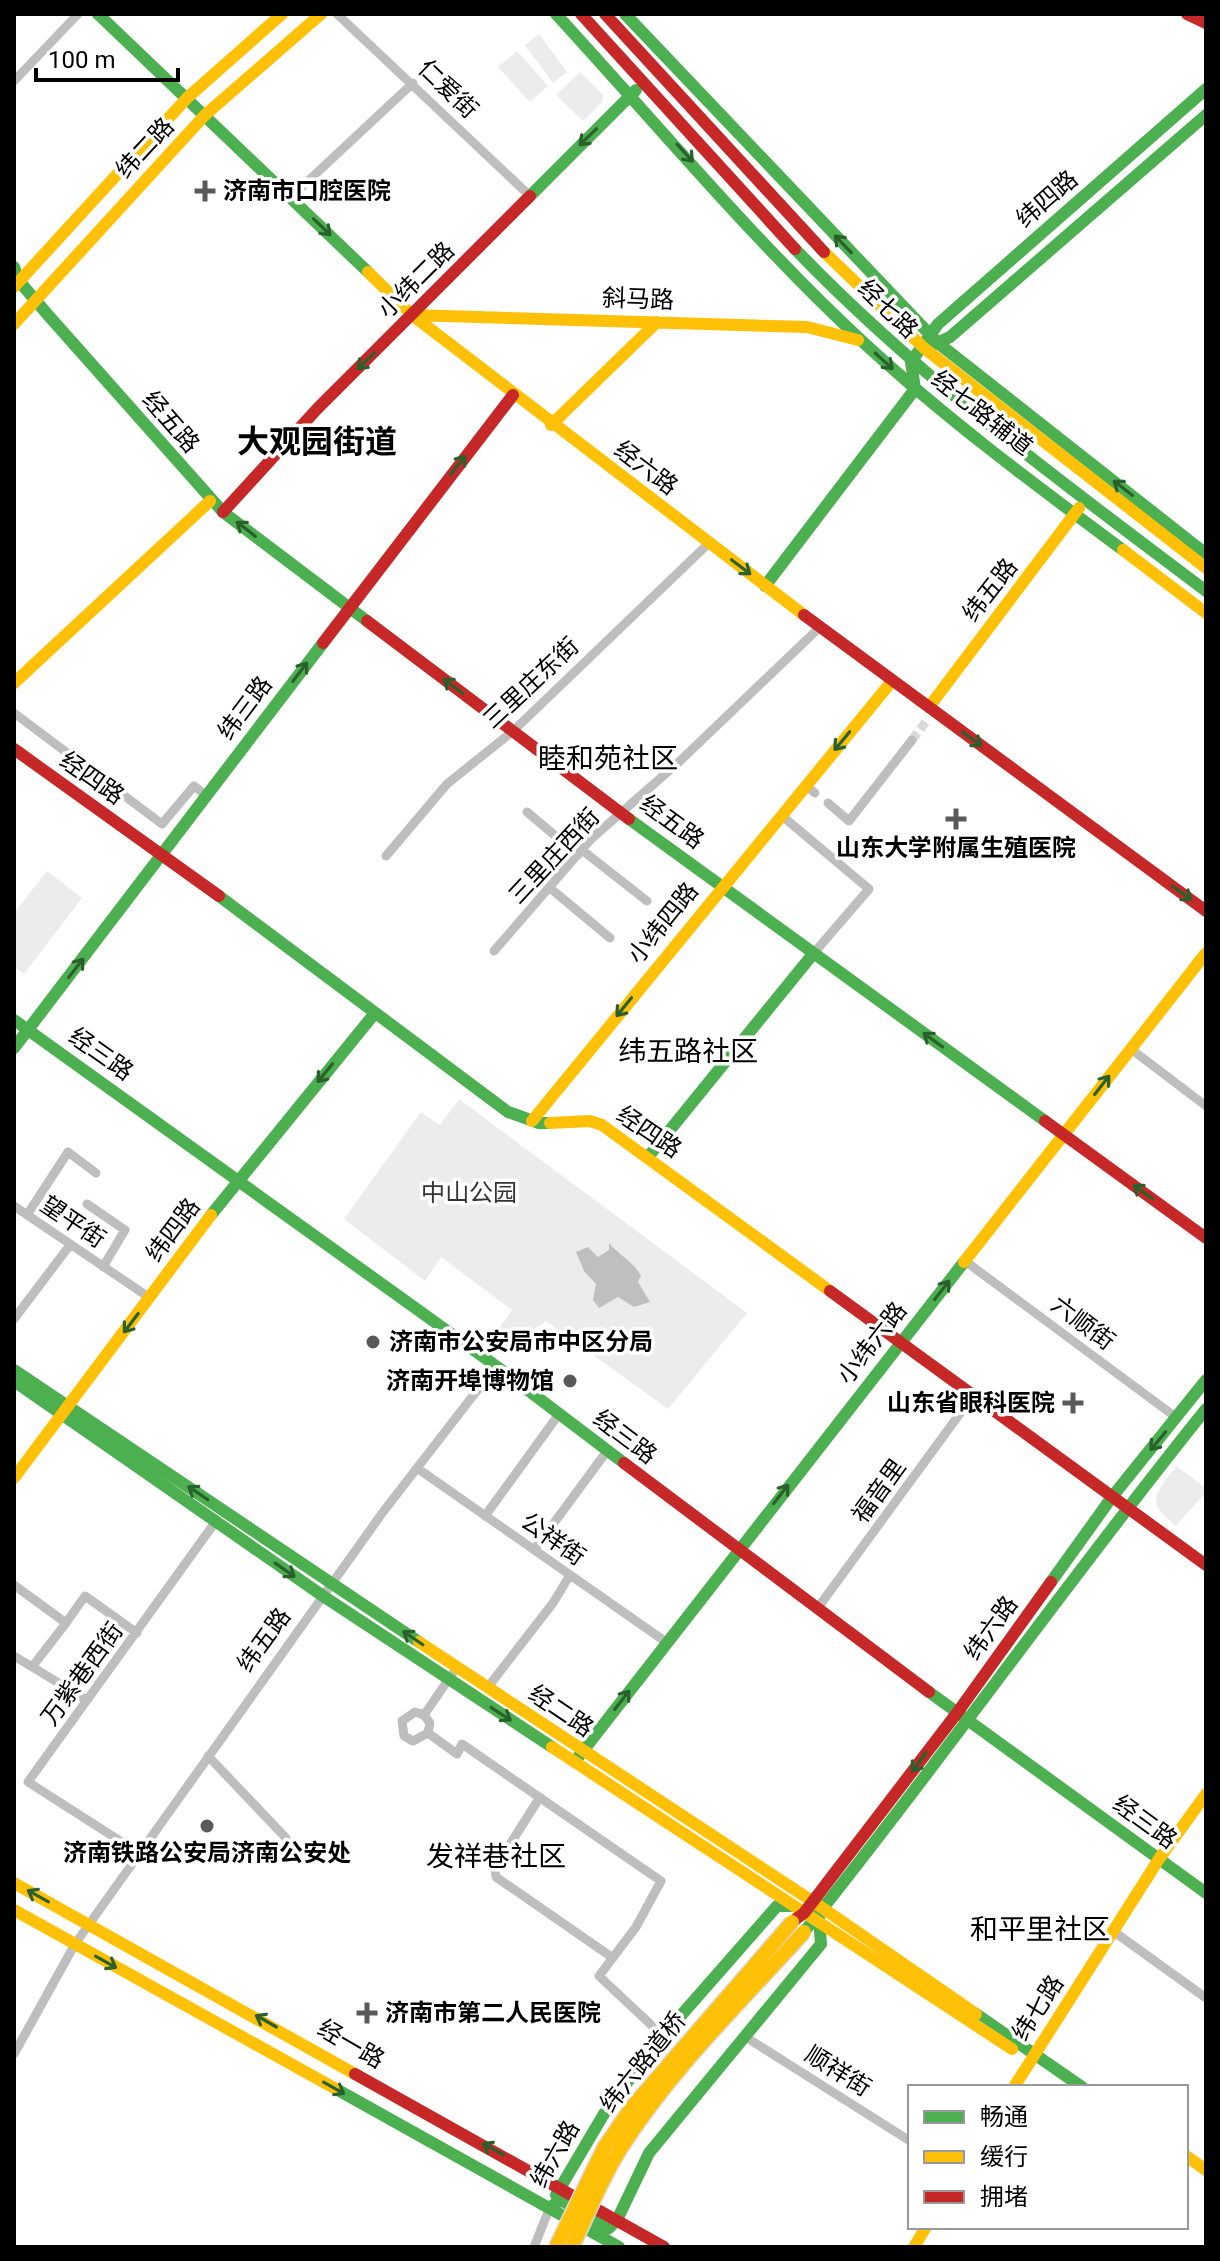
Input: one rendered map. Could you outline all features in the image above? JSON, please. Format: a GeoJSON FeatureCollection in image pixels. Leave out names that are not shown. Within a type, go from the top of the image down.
{"type":"FeatureCollection","features":[{"type":"Feature","properties":{"kind":"main road","name":"经六路"},"geometry":{"type":"LineString","coordinates":[[98,14],[412,315],[551,425],[930,712],[1206,911]]}},
{"type":"Feature","properties":{"kind":"main road","name":"纬二路"},"geometry":{"type":"LineString","coordinates":[[16,278],[187,98],[282,14]]}},
{"type":"Feature","properties":{"kind":"main road","name":"纬二路"},"geometry":{"type":"LineString","coordinates":[[14,324],[205,115],[321,14]]}},
{"type":"Feature","properties":{"kind":"main road","name":"经七路辅道"},"geometry":{"type":"LineString","coordinates":[[556,14],[790,269],[861,341],[915,389],[1206,613]]}},
{"type":"Feature","properties":{"kind":"main road","name":"经七路"},"geometry":{"type":"LineString","coordinates":[[581,14],[769,220],[911,362],[1206,591]]}},
{"type":"Feature","properties":{"kind":"main road","name":"经七路"},"geometry":{"type":"LineString","coordinates":[[605,14],[831,259],[930,342],[1200,551]]}},
{"type":"Feature","properties":{"kind":"main road","name":"经七路辅道"},"geometry":{"type":"LineString","coordinates":[[625,14],[930,342]]}},
{"type":"Feature","properties":{"kind":"main road"},"geometry":{"type":"LineString","coordinates":[[1187,14],[1206,23]]}},
{"type":"Feature","properties":{"kind":"main road"},"geometry":{"type":"LineString","coordinates":[[640,52],[662,54]]}},
{"type":"Feature","properties":{"kind":"main road","name":"小纬二路"},"geometry":{"type":"LineString","coordinates":[[223,512],[317,409],[643,81]]}},
{"type":"Feature","properties":{"kind":"main road","name":"纬四路"},"geometry":{"type":"LineString","coordinates":[[911,362],[1206,89]]}},
{"type":"Feature","properties":{"kind":"main road","name":"纬四路"},"geometry":{"type":"LineString","coordinates":[[930,342],[950,337],[1206,115]]}},
{"type":"Feature","properties":{"kind":"main road","name":"经五路"},"geometry":{"type":"LineString","coordinates":[[16,278],[210,501],[223,512],[622,814],[1206,1238]]}},
{"type":"Feature","properties":{"kind":"main road","name":"斜马路"},"geometry":{"type":"LineString","coordinates":[[412,315],[807,327],[861,341]]}},
{"type":"Feature","properties":{"kind":"main road"},"geometry":{"type":"LineString","coordinates":[[551,425],[657,322]]}},
{"type":"Feature","properties":{"kind":"main road"},"geometry":{"type":"LineString","coordinates":[[765,586],[915,389],[911,362]]}},
{"type":"Feature","properties":{"kind":"main road","name":"纬三路"},"geometry":{"type":"LineString","coordinates":[[14,1048],[513,395]]}},
{"type":"Feature","properties":{"kind":"main road","name":"纬五路"},"geometry":{"type":"LineString","coordinates":[[930,712],[1085,499]]}},
{"type":"Feature","properties":{"kind":"main road"},"geometry":{"type":"LineString","coordinates":[[14,683],[210,501]]}},
{"type":"Feature","properties":{"kind":"main road","name":"小纬四路"},"geometry":{"type":"LineString","coordinates":[[532,1121],[721,886],[781,815],[810,789],[892,681]]}},
{"type":"Feature","properties":{"kind":"main road","name":"经四路"},"geometry":{"type":"LineString","coordinates":[[14,749],[163,854],[508,1112],[532,1121],[590,1121],[648,1157],[899,1344],[1206,1565]]}},
{"type":"Feature","properties":{"kind":"main road","name":"小纬六路"},"geometry":{"type":"LineString","coordinates":[[578,1757],[1206,953]]}},
{"type":"Feature","properties":{"kind":"main road"},"geometry":{"type":"LineString","coordinates":[[648,1157],[813,954]]}},
{"type":"Feature","properties":{"kind":"main road","name":"纬四路"},"geometry":{"type":"LineString","coordinates":[[14,1478],[239,1178],[375,1013]]}},
{"type":"Feature","properties":{"kind":"main road","name":"经三路"},"geometry":{"type":"LineString","coordinates":[[14,1020],[239,1178],[496,1366],[737,1550],[1206,1893]]}},
{"type":"Feature","properties":{"kind":"main road","name":"经二路"},"geometry":{"type":"LineString","coordinates":[[14,1370],[216,1521],[323,1596],[452,1673],[807,1915],[1079,2085]]}},
{"type":"Feature","properties":{"kind":"main road","name":"纬六路"},"geometry":{"type":"LineString","coordinates":[[961,1716],[1112,1497],[1206,1380]]}},
{"type":"Feature","properties":{"kind":"main road","name":"经二路"},"geometry":{"type":"LineString","coordinates":[[14,1381],[66,1410],[332,1583],[452,1673],[488,1687],[578,1757]]}},
{"type":"Feature","properties":{"kind":"main road","name":"纬六路"},"geometry":{"type":"LineString","coordinates":[[807,1915],[1206,1409]]}},
{"type":"Feature","properties":{"kind":"main road","name":"纬七路"},"geometry":{"type":"LineString","coordinates":[[1015,2085],[1159,1859],[1206,1794]]}},
{"type":"Feature","properties":{"kind":"main road","name":"经一路"},"geometry":{"type":"LineString","coordinates":[[14,1883],[664,2247]]}},
{"type":"Feature","properties":{"kind":"main road","name":"纬六路"},"geometry":{"type":"LineString","coordinates":[[777,1906],[807,1915],[821,1944],[649,2153],[617,2220],[609,2228],[561,2200],[550,2207],[608,2107],[663,2036],[777,1906]]}},
{"type":"Feature","properties":{"kind":"main road","name":"经一路"},"geometry":{"type":"LineString","coordinates":[[14,1910],[550,2207],[603,2243],[619,2247]]}},
{"type":"Feature","properties":{"kind":"main road","name":"纬六路道桥"},"geometry":{"type":"LineString","coordinates":[[556,2247],[604,2148],[632,2107],[807,1915]]}},
{"type":"Feature","properties":{"kind":"main road","name":"纬六路道桥"},"geometry":{"type":"LineString","coordinates":[[572,2247],[601,2184],[633,2132],[807,1915]]}},
{"type":"Feature","properties":{"kind":"main road","name":"经二路"},"geometry":{"type":"LineString","coordinates":[[1032,2058],[1066,2085]]}},
{"type":"Feature","properties":{"kind":"main road"},"geometry":{"type":"LineString","coordinates":[[1188,2157],[1206,2170]]}},
{"type":"Feature","properties":{"kind":"main road"},"geometry":{"type":"LineString","coordinates":[[1188,2167],[1206,2179]]}},
{"type":"Feature","properties":{"kind":"main road"},"geometry":{"type":"LineString","coordinates":[[914,2247],[925,2229]]}},
{"type":"Feature","properties":{"kind":"street"},"geometry":{"type":"LineString","coordinates":[[14,81],[78,14]]}},
{"type":"Feature","properties":{"kind":"street","name":"仁爱街"},"geometry":{"type":"LineString","coordinates":[[337,14],[529,195]]}},
{"type":"Feature","properties":{"kind":"street"},"geometry":{"type":"LineString","coordinates":[[291,197],[413,83]]}},
{"type":"Feature","properties":{"kind":"street","name":"三里庄东街"},"geometry":{"type":"LineString","coordinates":[[386,856],[447,784],[513,731],[709,543]]}},
{"type":"Feature","properties":{"kind":"street","name":"三里庄西街"},"geometry":{"type":"LineString","coordinates":[[494,951],[580,852],[820,627]]}},
{"type":"Feature","properties":{"kind":"street"},"geometry":{"type":"LineString","coordinates":[[14,713],[162,824],[194,786],[207,796]]}},
{"type":"Feature","properties":{"kind":"street"},"geometry":{"type":"LineString","coordinates":[[828,803],[849,821],[912,740]]}},
{"type":"Feature","properties":{"kind":"street"},"geometry":{"type":"LineString","coordinates":[[527,812],[647,901]]}},
{"type":"Feature","properties":{"kind":"street"},"geometry":{"type":"LineString","coordinates":[[781,815],[869,889],[813,954]]}},
{"type":"Feature","properties":{"kind":"street"},"geometry":{"type":"LineString","coordinates":[[550,888],[610,938]]}},
{"type":"Feature","properties":{"kind":"street"},"geometry":{"type":"LineString","coordinates":[[1131,1049],[1206,1106]]}},
{"type":"Feature","properties":{"kind":"street"},"geometry":{"type":"LineString","coordinates":[[27,1215],[68,1152],[96,1173]]}},
{"type":"Feature","properties":{"kind":"street"},"geometry":{"type":"LineString","coordinates":[[87,1204],[125,1230],[103,1267]]}},
{"type":"Feature","properties":{"kind":"street","name":"望平街"},"geometry":{"type":"LineString","coordinates":[[15,1210],[150,1298]]}},
{"type":"Feature","properties":{"kind":"street"},"geometry":{"type":"LineString","coordinates":[[14,1319],[70,1245]]}},
{"type":"Feature","properties":{"kind":"street","name":"六顺街"},"geometry":{"type":"LineString","coordinates":[[965,1261],[1177,1418]]}},
{"type":"Feature","properties":{"kind":"street","name":"纬五路"},"geometry":{"type":"LineString","coordinates":[[14,2054],[89,1924],[332,1583],[496,1366]]}},
{"type":"Feature","properties":{"kind":"street","name":"福音里"},"geometry":{"type":"LineString","coordinates":[[817,1609],[972,1397]]}},
{"type":"Feature","properties":{"kind":"street"},"geometry":{"type":"LineString","coordinates":[[485,1516],[559,1414]]}},
{"type":"Feature","properties":{"kind":"street"},"geometry":{"type":"LineString","coordinates":[[534,1550],[607,1451]]}},
{"type":"Feature","properties":{"kind":"street","name":"公祥街"},"geometry":{"type":"LineString","coordinates":[[417,1468],[666,1642]]}},
{"type":"Feature","properties":{"kind":"street","name":"万紫巷西街"},"geometry":{"type":"LineString","coordinates":[[139,1853],[28,1782],[216,1521]]}},
{"type":"Feature","properties":{"kind":"street"},"geometry":{"type":"LineString","coordinates":[[488,1687],[553,1603],[570,1575]]}},
{"type":"Feature","properties":{"kind":"street"},"geometry":{"type":"LineString","coordinates":[[14,1585],[66,1623]]}},
{"type":"Feature","properties":{"kind":"street"},"geometry":{"type":"LineString","coordinates":[[32,1667],[85,1596],[137,1633]]}},
{"type":"Feature","properties":{"kind":"street"},"geometry":{"type":"LineString","coordinates":[[14,1656],[87,1700]]}},
{"type":"Feature","properties":{"kind":"street"},"geometry":{"type":"LineString","coordinates":[[424,1715],[452,1673]]}},
{"type":"Feature","properties":{"kind":"street"},"geometry":{"type":"LineString","coordinates":[[408,1714],[424,1715],[430,1723],[428,1733],[422,1740],[413,1741],[404,1736],[401,1728],[408,1714]]}},
{"type":"Feature","properties":{"kind":"street"},"geometry":{"type":"LineString","coordinates":[[428,1733],[457,1754],[462,1744],[661,1881],[636,1927],[599,1976],[663,2036]]}},
{"type":"Feature","properties":{"kind":"street"},"geometry":{"type":"LineString","coordinates":[[208,1756],[286,1838]]}},
{"type":"Feature","properties":{"kind":"street"},"geometry":{"type":"LineString","coordinates":[[540,1797],[495,1868],[496,1877],[613,1958]]}},
{"type":"Feature","properties":{"kind":"street"},"geometry":{"type":"LineString","coordinates":[[1113,1931],[1206,1998]]}},
{"type":"Feature","properties":{"kind":"street","name":"顺祥街"},"geometry":{"type":"LineString","coordinates":[[744,2036],[908,2140]]}},
{"type":"Feature","properties":{"kind":"street"},"geometry":{"type":"LineString","coordinates":[[534,2247],[550,2207]]}},
{"type":"Feature","properties":{"kind":"green space"},"geometry":{"type":"Polygon","coordinates":[[[539,34],[567,72],[553,83],[525,45],[539,34]]]}},
{"type":"Feature","properties":{"kind":"green space"},"geometry":{"type":"Polygon","coordinates":[[[517,51],[548,86],[530,102],[498,67],[517,51]]]}},
{"type":"Feature","properties":{"kind":"green space"},"geometry":{"type":"Polygon","coordinates":[[[580,72],[603,95],[602,102],[583,121],[556,95],[580,72]]]}},
{"type":"Feature","properties":{"kind":"green space"},"geometry":{"type":"Polygon","coordinates":[[[47,871],[82,898],[24,974],[14,967],[14,913],[47,871]]]}},
{"type":"Feature","properties":{"kind":"green space","name":"中山公园"},"geometry":{"type":"Polygon","coordinates":[[[459,1099],[747,1313],[668,1409],[546,1321],[517,1341],[499,1328],[512,1310],[441,1257],[425,1281],[344,1219],[421,1112],[440,1125],[459,1099]]]}},
{"type":"Feature","properties":{"kind":"green space"},"geometry":{"type":"Polygon","coordinates":[[[1176,1466],[1206,1488],[1206,1492],[1176,1526],[1160,1510],[1156,1497],[1176,1466]]]}},
{"type":"Feature","properties":{"kind":"shaded area"},"geometry":{"type":"Polygon","coordinates":[[[609,1243],[638,1271],[641,1276],[638,1282],[650,1302],[634,1307],[618,1297],[599,1308],[593,1300],[596,1284],[584,1271],[576,1252],[588,1247],[598,1257],[609,1250],[609,1243]]]}},
{"type":"Feature","properties":{"kind":"tunnel"},"geometry":{"type":"LineString","coordinates":[[912,740],[928,719]]}},
{"type":"Feature","properties":{"kind":"traffic: fast"},"geometry":{"type":"LineString","coordinates":[[98,14],[368,272]]}},
{"type":"Feature","properties":{"kind":"traffic: fast"},"geometry":{"type":"LineString","coordinates":[[556,14],[744,222],[863,342],[957,423],[1123,550]]}},
{"type":"Feature","properties":{"kind":"traffic: fast"},"geometry":{"type":"LineString","coordinates":[[625,14],[938,343],[1206,554]]}},
{"type":"Feature","properties":{"kind":"traffic: fast"},"geometry":{"type":"LineString","coordinates":[[765,586],[915,389],[911,362],[938,324],[1206,89]]}},
{"type":"Feature","properties":{"kind":"traffic: fast"},"geometry":{"type":"LineString","coordinates":[[530,196],[636,90]]}},
{"type":"Feature","properties":{"kind":"traffic: fast"},"geometry":{"type":"LineString","coordinates":[[931,346],[950,337],[1206,115]]}},
{"type":"Feature","properties":{"kind":"traffic: fast"},"geometry":{"type":"LineString","coordinates":[[795,249],[942,386],[1206,591]]}},
{"type":"Feature","properties":{"kind":"traffic: fast"},"geometry":{"type":"LineString","coordinates":[[14,267],[19,281],[48,315],[223,512],[367,621]]}},
{"type":"Feature","properties":{"kind":"traffic: fast"},"geometry":{"type":"LineString","coordinates":[[14,1048],[323,643]]}},
{"type":"Feature","properties":{"kind":"traffic: fast"},"geometry":{"type":"LineString","coordinates":[[629,819],[1045,1121]]}},
{"type":"Feature","properties":{"kind":"traffic: fast"},"geometry":{"type":"LineString","coordinates":[[219,896],[508,1112],[539,1123],[550,1123]]}},
{"type":"Feature","properties":{"kind":"traffic: fast"},"geometry":{"type":"LineString","coordinates":[[648,1157],[813,954]]}},
{"type":"Feature","properties":{"kind":"traffic: fast"},"geometry":{"type":"LineString","coordinates":[[211,1215],[375,1013]]}},
{"type":"Feature","properties":{"kind":"traffic: fast"},"geometry":{"type":"LineString","coordinates":[[14,1020],[496,1366],[624,1463]]}},
{"type":"Feature","properties":{"kind":"traffic: fast"},"geometry":{"type":"LineString","coordinates":[[579,1756],[964,1262]]}},
{"type":"Feature","properties":{"kind":"traffic: fast"},"geometry":{"type":"LineString","coordinates":[[14,1370],[419,1642]]}},
{"type":"Feature","properties":{"kind":"traffic: fast"},"geometry":{"type":"LineString","coordinates":[[1051,1582],[1112,1497],[1206,1380]]}},
{"type":"Feature","properties":{"kind":"traffic: fast"},"geometry":{"type":"LineString","coordinates":[[14,1381],[323,1596],[552,1747]]}},
{"type":"Feature","properties":{"kind":"traffic: fast"},"geometry":{"type":"LineString","coordinates":[[804,1932],[1206,1409]]}},
{"type":"Feature","properties":{"kind":"traffic: fast"},"geometry":{"type":"LineString","coordinates":[[929,1692],[1206,1893]]}},
{"type":"Feature","properties":{"kind":"traffic: fast"},"geometry":{"type":"LineString","coordinates":[[556,2195],[608,2107],[663,2036],[777,1906],[793,1906]]}},
{"type":"Feature","properties":{"kind":"traffic: fast"},"geometry":{"type":"LineString","coordinates":[[550,2207],[561,2200],[609,2228],[617,2220],[649,2153],[821,1944],[819,1918]]}},
{"type":"Feature","properties":{"kind":"traffic: fast"},"geometry":{"type":"LineString","coordinates":[[976,2014],[1079,2085]]}},
{"type":"Feature","properties":{"kind":"traffic: fast"},"geometry":{"type":"LineString","coordinates":[[336,2089],[619,2247]]}},
{"type":"Feature","properties":{"kind":"traffic: slow"},"geometry":{"type":"LineString","coordinates":[[14,287],[187,98],[282,14]]}},
{"type":"Feature","properties":{"kind":"traffic: slow"},"geometry":{"type":"LineString","coordinates":[[14,324],[205,115],[321,14]]}},
{"type":"Feature","properties":{"kind":"traffic: slow"},"geometry":{"type":"LineString","coordinates":[[824,252],[924,348],[1206,568]]}},
{"type":"Feature","properties":{"kind":"traffic: slow"},"geometry":{"type":"LineString","coordinates":[[368,272],[412,315],[804,615]]}},
{"type":"Feature","properties":{"kind":"traffic: slow"},"geometry":{"type":"LineString","coordinates":[[412,315],[807,327],[858,340]]}},
{"type":"Feature","properties":{"kind":"traffic: slow"},"geometry":{"type":"LineString","coordinates":[[551,425],[657,322]]}},
{"type":"Feature","properties":{"kind":"traffic: slow"},"geometry":{"type":"LineString","coordinates":[[14,683],[210,501]]}},
{"type":"Feature","properties":{"kind":"traffic: slow"},"geometry":{"type":"LineString","coordinates":[[929,707],[1079,508]]}},
{"type":"Feature","properties":{"kind":"traffic: slow"},"geometry":{"type":"LineString","coordinates":[[1123,550],[1206,613]]}},
{"type":"Feature","properties":{"kind":"traffic: slow"},"geometry":{"type":"LineString","coordinates":[[532,1121],[892,681]]}},
{"type":"Feature","properties":{"kind":"traffic: slow"},"geometry":{"type":"LineString","coordinates":[[964,1262],[1206,953]]}},
{"type":"Feature","properties":{"kind":"traffic: slow"},"geometry":{"type":"LineString","coordinates":[[550,1123],[590,1121],[602,1125],[830,1291]]}},
{"type":"Feature","properties":{"kind":"traffic: slow"},"geometry":{"type":"LineString","coordinates":[[14,1478],[211,1215]]}},
{"type":"Feature","properties":{"kind":"traffic: slow"},"geometry":{"type":"LineString","coordinates":[[419,1642],[821,1907],[976,2014]]}},
{"type":"Feature","properties":{"kind":"traffic: slow"},"geometry":{"type":"LineString","coordinates":[[552,1747],[1012,2049]]}},
{"type":"Feature","properties":{"kind":"traffic: slow"},"geometry":{"type":"LineString","coordinates":[[1015,2085],[1159,1859],[1206,1794]]}},
{"type":"Feature","properties":{"kind":"traffic: slow"},"geometry":{"type":"LineString","coordinates":[[14,1883],[355,2074]]}},
{"type":"Feature","properties":{"kind":"traffic: slow"},"geometry":{"type":"LineString","coordinates":[[14,1910],[336,2089]]}},
{"type":"Feature","properties":{"kind":"traffic: slow"},"geometry":{"type":"LineString","coordinates":[[556,2247],[604,2148],[632,2107],[792,1922]]}},
{"type":"Feature","properties":{"kind":"traffic: slow"},"geometry":{"type":"LineString","coordinates":[[572,2247],[607,2172],[662,2090],[804,1932]]}},
{"type":"Feature","properties":{"kind":"traffic: slow"},"geometry":{"type":"LineString","coordinates":[[1188,2157],[1206,2170]]}},
{"type":"Feature","properties":{"kind":"traffic: slow"},"geometry":{"type":"LineString","coordinates":[[914,2247],[925,2229]]}},
{"type":"Feature","properties":{"kind":"traffic: jam"},"geometry":{"type":"LineString","coordinates":[[581,14],[795,249]]}},
{"type":"Feature","properties":{"kind":"traffic: jam"},"geometry":{"type":"LineString","coordinates":[[605,14],[824,252]]}},
{"type":"Feature","properties":{"kind":"traffic: jam"},"geometry":{"type":"LineString","coordinates":[[1187,14],[1206,23]]}},
{"type":"Feature","properties":{"kind":"traffic: jam"},"geometry":{"type":"LineString","coordinates":[[223,512],[317,409],[530,196]]}},
{"type":"Feature","properties":{"kind":"traffic: jam"},"geometry":{"type":"LineString","coordinates":[[323,643],[513,395]]}},
{"type":"Feature","properties":{"kind":"traffic: jam"},"geometry":{"type":"LineString","coordinates":[[804,615],[1206,911]]}},
{"type":"Feature","properties":{"kind":"traffic: jam"},"geometry":{"type":"LineString","coordinates":[[367,621],[629,819]]}},
{"type":"Feature","properties":{"kind":"traffic: jam"},"geometry":{"type":"LineString","coordinates":[[14,749],[219,896]]}},
{"type":"Feature","properties":{"kind":"traffic: jam"},"geometry":{"type":"LineString","coordinates":[[1045,1121],[1206,1238]]}},
{"type":"Feature","properties":{"kind":"traffic: jam"},"geometry":{"type":"LineString","coordinates":[[830,1291],[1206,1565]]}},
{"type":"Feature","properties":{"kind":"traffic: jam"},"geometry":{"type":"LineString","coordinates":[[624,1463],[929,1692]]}},
{"type":"Feature","properties":{"kind":"traffic: jam"},"geometry":{"type":"LineString","coordinates":[[792,1922],[804,1913],[957,1713],[1051,1582]]}},
{"type":"Feature","properties":{"kind":"traffic: jam"},"geometry":{"type":"LineString","coordinates":[[355,2074],[664,2247]]}},
{"type":"Feature","properties":{"kind":"place","name":"济南市口腔医院"},"geometry":{"type":"Point","coordinates":[205,191]}},
{"type":"Feature","properties":{"kind":"place","name":"山东大学附属生殖医院"},"geometry":{"type":"Point","coordinates":[956,819]}},
{"type":"Feature","properties":{"kind":"place","name":"济南市公安局市中区分局"},"geometry":{"type":"Point","coordinates":[373,1342]}},
{"type":"Feature","properties":{"kind":"place","name":"济南开埠博物馆"},"geometry":{"type":"Point","coordinates":[570,1381]}},
{"type":"Feature","properties":{"kind":"place","name":"山东省眼科医院"},"geometry":{"type":"Point","coordinates":[1073,1403]}},
{"type":"Feature","properties":{"kind":"place","name":"济南铁路公安局济南公安处"},"geometry":{"type":"Point","coordinates":[207,1826]}},
{"type":"Feature","properties":{"kind":"place","name":"济南市第二人民医院"},"geometry":{"type":"Point","coordinates":[367,2013]}},
{"type":"Feature","properties":{"kind":"district","name":"大观园街道"},"geometry":{"type":"Point","coordinates":[317,442]}},
{"type":"Feature","properties":{"kind":"district","name":"睦和苑社区"},"geometry":{"type":"Point","coordinates":[608,758]}},
{"type":"Feature","properties":{"kind":"district","name":"纬五路社区"},"geometry":{"type":"Point","coordinates":[688,1051]}},
{"type":"Feature","properties":{"kind":"district","name":"发祥巷社区"},"geometry":{"type":"Point","coordinates":[496,1856]}},
{"type":"Feature","properties":{"kind":"district","name":"和平里社区"},"geometry":{"type":"Point","coordinates":[1040,1929]}}]}
